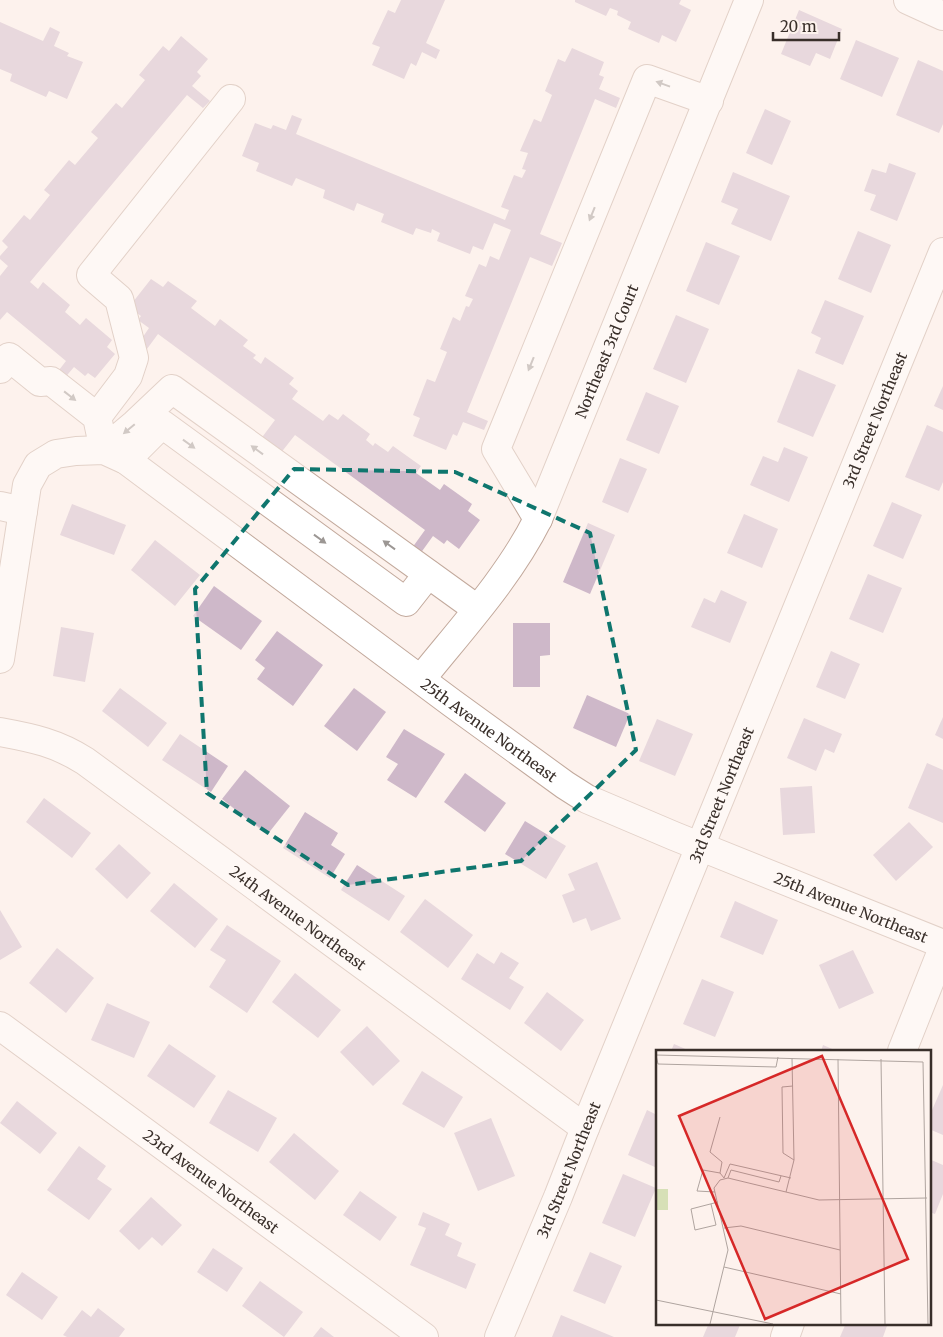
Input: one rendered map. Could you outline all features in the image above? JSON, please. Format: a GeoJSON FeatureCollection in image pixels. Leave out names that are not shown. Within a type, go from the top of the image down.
{"type":"FeatureCollection","features":[{"type":"Feature","properties":{"kind":"street","name":"Northeast 3rd Court"},"geometry":{"type":"LineString","coordinates":[[421,679],[477,609],[530,534],[538,518],[749,0]]}},
{"type":"Feature","properties":{"kind":"street"},"geometry":{"type":"LineString","coordinates":[[908,0],[943,16]]}},
{"type":"Feature","properties":{"kind":"street"},"geometry":{"type":"LineString","coordinates":[[538,518],[496,448],[648,79],[709,101]]}},
{"type":"Feature","properties":{"kind":"street"},"geometry":{"type":"LineString","coordinates":[[97,417],[128,376],[134,358],[119,300],[91,275],[231,100]]}},
{"type":"Feature","properties":{"kind":"street","name":"3rd Street Northeast"},"geometry":{"type":"LineString","coordinates":[[499,1337],[943,252]]}},
{"type":"Feature","properties":{"kind":"street"},"geometry":{"type":"LineString","coordinates":[[0,369],[10,357],[40,382],[51,381],[97,417],[115,455]]}},
{"type":"Feature","properties":{"kind":"street"},"geometry":{"type":"LineString","coordinates":[[115,455],[135,424],[172,389],[477,609]]}},
{"type":"Feature","properties":{"kind":"street"},"geometry":{"type":"LineString","coordinates":[[0,660],[11,508],[38,465],[56,454],[76,451],[115,455],[162,424],[406,602],[428,574]]}},
{"type":"Feature","properties":{"kind":"street","name":"25th Avenue Northeast"},"geometry":{"type":"LineString","coordinates":[[115,455],[564,785],[609,809],[943,944]]}},
{"type":"Feature","properties":{"kind":"street","name":"24th Avenue Northeast"},"geometry":{"type":"LineString","coordinates":[[0,732],[45,741],[68,750],[85,761],[585,1128]]}},
{"type":"Feature","properties":{"kind":"street"},"geometry":{"type":"LineString","coordinates":[[902,1050],[943,948]]}},
{"type":"Feature","properties":{"kind":"street","name":"23rd Avenue Northeast"},"geometry":{"type":"LineString","coordinates":[[0,1026],[424,1337]]}},
{"type":"Feature","properties":{"kind":"street"},"geometry":{"type":"LineString","coordinates":[[785,1337],[790,1324]]}},
{"type":"Feature","properties":{"kind":"highlighted area"},"geometry":{"type":"Polygon","coordinates":[[[294,469],[455,472],[590,533],[636,750],[521,861],[348,885],[207,793],[195,589],[294,469]]]}},
{"type":"Feature","properties":{"kind":"building"},"geometry":{"type":"Polygon","coordinates":[[[401,0],[445,0],[426,43],[440,50],[436,59],[422,52],[416,66],[411,63],[404,79],[372,65],[380,47],[372,44],[388,10],[395,13],[401,0]]]}},
{"type":"Feature","properties":{"kind":"building"},"geometry":{"type":"Polygon","coordinates":[[[575,0],[681,0],[679,4],[691,10],[676,42],[662,35],[659,43],[628,29],[631,22],[617,15],[618,11],[610,8],[606,16],[575,2],[575,0]]]}},
{"type":"Feature","properties":{"kind":"building"},"geometry":{"type":"Polygon","coordinates":[[[799,10],[842,29],[830,59],[816,53],[810,66],[781,54],[799,10]]]}},
{"type":"Feature","properties":{"kind":"building"},"geometry":{"type":"Polygon","coordinates":[[[0,22],[43,41],[50,27],[60,32],[54,46],[69,53],[67,56],[83,62],[67,99],[49,91],[46,97],[10,81],[12,74],[0,69],[0,22]]]}},
{"type":"Feature","properties":{"kind":"building"},"geometry":{"type":"Polygon","coordinates":[[[181,36],[208,59],[197,72],[201,76],[192,86],[210,101],[203,108],[187,95],[30,282],[38,289],[43,282],[70,305],[65,312],[80,325],[86,318],[112,340],[107,347],[115,354],[95,378],[88,373],[85,376],[74,367],[63,380],[56,374],[66,361],[7,312],[0,320],[0,276],[8,266],[0,259],[0,256],[8,247],[2,241],[24,215],[30,220],[50,195],[44,190],[69,160],[75,165],[98,138],[91,132],[116,103],[122,108],[145,80],[139,75],[163,46],[169,51],[181,36]]]}},
{"type":"Feature","properties":{"kind":"building"},"geometry":{"type":"Polygon","coordinates":[[[856,40],[899,58],[882,97],[840,79],[856,40]]]}},
{"type":"Feature","properties":{"kind":"building"},"geometry":{"type":"Polygon","coordinates":[[[572,48],[604,62],[599,75],[604,77],[599,89],[620,98],[616,108],[595,99],[540,234],[562,243],[552,266],[530,257],[467,412],[488,421],[484,430],[463,422],[457,436],[453,434],[446,450],[413,436],[420,418],[413,415],[427,379],[435,382],[447,352],[440,349],[453,317],[460,321],[466,306],[469,307],[473,299],[465,296],[479,264],[486,267],[490,256],[499,260],[511,230],[494,223],[483,250],[473,246],[470,254],[437,241],[440,233],[432,229],[431,233],[416,228],[413,235],[381,222],[384,214],[357,203],[354,211],[323,198],[325,190],[296,178],[292,186],[256,171],[259,163],[242,156],[255,123],[271,129],[273,125],[286,130],[292,115],[302,119],[296,134],[505,220],[509,210],[501,207],[514,175],[522,178],[526,170],[522,169],[528,153],[520,151],[534,119],[541,122],[552,95],[545,91],[558,59],[565,62],[572,48]]]}},
{"type":"Feature","properties":{"kind":"building"},"geometry":{"type":"Polygon","coordinates":[[[918,60],[943,71],[943,124],[939,133],[896,115],[918,60]]]}},
{"type":"Feature","properties":{"kind":"building"},"geometry":{"type":"Polygon","coordinates":[[[765,109],[791,121],[772,165],[746,153],[765,109]]]}},
{"type":"Feature","properties":{"kind":"building"},"geometry":{"type":"Polygon","coordinates":[[[889,163],[916,173],[897,221],[870,210],[876,195],[864,191],[872,169],[886,173],[889,163]]]}},
{"type":"Feature","properties":{"kind":"building"},"geometry":{"type":"Polygon","coordinates":[[[733,172],[790,196],[771,241],[731,224],[738,209],[721,202],[733,172]]]}},
{"type":"Feature","properties":{"kind":"building"},"geometry":{"type":"Polygon","coordinates":[[[858,231],[891,245],[871,293],[838,279],[858,231]]]}},
{"type":"Feature","properties":{"kind":"building"},"geometry":{"type":"Polygon","coordinates":[[[706,242],[740,256],[719,305],[686,291],[706,242]]]}},
{"type":"Feature","properties":{"kind":"building"},"geometry":{"type":"Polygon","coordinates":[[[151,279],[163,287],[168,281],[197,301],[191,308],[215,326],[220,319],[248,340],[243,346],[256,355],[253,358],[261,364],[265,357],[294,378],[289,384],[298,391],[292,399],[323,421],[329,414],[338,420],[343,414],[370,434],[366,440],[373,446],[375,443],[388,452],[393,446],[421,466],[416,473],[440,490],[444,484],[472,504],[468,511],[480,520],[459,549],[447,540],[444,544],[433,536],[420,554],[412,548],[425,530],[295,435],[280,454],[260,440],[275,420],[158,334],[144,353],[136,347],[149,328],[138,320],[141,316],[129,307],[151,279]]]}},
{"type":"Feature","properties":{"kind":"building"},"geometry":{"type":"Polygon","coordinates":[[[825,300],[864,316],[843,365],[815,353],[821,338],[811,333],[825,300]]]}},
{"type":"Feature","properties":{"kind":"building"},"geometry":{"type":"Polygon","coordinates":[[[676,315],[709,329],[686,383],[653,369],[676,315]]]}},
{"type":"Feature","properties":{"kind":"building"},"geometry":{"type":"Polygon","coordinates":[[[798,369],[836,385],[813,437],[777,422],[798,369]]]}},
{"type":"Feature","properties":{"kind":"building"},"geometry":{"type":"Polygon","coordinates":[[[943,386],[943,410],[934,406],[943,386]]]}},
{"type":"Feature","properties":{"kind":"building"},"geometry":{"type":"Polygon","coordinates":[[[646,392],[679,406],[659,454],[626,440],[646,392]]]}},
{"type":"Feature","properties":{"kind":"building"},"geometry":{"type":"Polygon","coordinates":[[[927,425],[943,432],[943,482],[939,491],[905,477],[927,425]]]}},
{"type":"Feature","properties":{"kind":"building"},"geometry":{"type":"Polygon","coordinates":[[[784,447],[808,457],[789,502],[750,485],[763,456],[778,462],[784,447]]]}},
{"type":"Feature","properties":{"kind":"building"},"geometry":{"type":"Polygon","coordinates":[[[620,458],[647,469],[628,513],[602,502],[620,458]]]}},
{"type":"Feature","properties":{"kind":"building"},"geometry":{"type":"Polygon","coordinates":[[[892,502],[922,515],[903,559],[873,546],[892,502]]]}},
{"type":"Feature","properties":{"kind":"building"},"geometry":{"type":"Polygon","coordinates":[[[72,504],[126,525],[114,555],[60,535],[72,504]]]}},
{"type":"Feature","properties":{"kind":"building"},"geometry":{"type":"Polygon","coordinates":[[[744,514],[778,529],[762,568],[727,553],[744,514]]]}},
{"type":"Feature","properties":{"kind":"building"},"geometry":{"type":"Polygon","coordinates":[[[588,523],[615,535],[590,594],[563,582],[588,523]]]}},
{"type":"Feature","properties":{"kind":"building"},"geometry":{"type":"Polygon","coordinates":[[[155,540],[200,575],[175,606],[131,570],[155,540]]]}},
{"type":"Feature","properties":{"kind":"building"},"geometry":{"type":"Polygon","coordinates":[[[868,574],[902,588],[883,633],[849,619],[868,574]]]}},
{"type":"Feature","properties":{"kind":"building"},"geometry":{"type":"Polygon","coordinates":[[[214,586],[262,621],[241,650],[193,616],[214,586]]]}},
{"type":"Feature","properties":{"kind":"building"},"geometry":{"type":"Polygon","coordinates":[[[721,590],[747,602],[730,643],[691,627],[704,598],[715,603],[721,590]]]}},
{"type":"Feature","properties":{"kind":"building"},"geometry":{"type":"Polygon","coordinates":[[[513,623],[550,623],[550,655],[540,656],[540,687],[513,687],[513,623]]]}},
{"type":"Feature","properties":{"kind":"building"},"geometry":{"type":"Polygon","coordinates":[[[61,627],[94,633],[85,682],[53,676],[61,627]]]}},
{"type":"Feature","properties":{"kind":"building"},"geometry":{"type":"Polygon","coordinates":[[[277,631],[323,665],[293,706],[257,679],[265,668],[255,660],[277,631]]]}},
{"type":"Feature","properties":{"kind":"building"},"geometry":{"type":"Polygon","coordinates":[[[831,651],[860,664],[845,699],[816,687],[831,651]]]}},
{"type":"Feature","properties":{"kind":"building"},"geometry":{"type":"Polygon","coordinates":[[[120,688],[167,723],[148,747],[102,711],[120,688]]]}},
{"type":"Feature","properties":{"kind":"building"},"geometry":{"type":"Polygon","coordinates":[[[354,688],[386,712],[357,751],[324,726],[354,688]]]}},
{"type":"Feature","properties":{"kind":"building"},"geometry":{"type":"Polygon","coordinates":[[[587,695],[630,714],[616,747],[573,728],[587,695]]]}},
{"type":"Feature","properties":{"kind":"building"},"geometry":{"type":"Polygon","coordinates":[[[943,717],[943,739],[935,735],[943,717]]]}},
{"type":"Feature","properties":{"kind":"building"},"geometry":{"type":"Polygon","coordinates":[[[804,718],[842,734],[834,753],[825,749],[816,771],[787,758],[804,718]]]}},
{"type":"Feature","properties":{"kind":"building"},"geometry":{"type":"Polygon","coordinates":[[[657,719],[693,734],[675,776],[639,761],[657,719]]]}},
{"type":"Feature","properties":{"kind":"building"},"geometry":{"type":"Polygon","coordinates":[[[404,729],[445,754],[416,798],[387,780],[398,764],[386,757],[404,729]]]}},
{"type":"Feature","properties":{"kind":"building"},"geometry":{"type":"Polygon","coordinates":[[[180,734],[228,766],[211,792],[162,760],[180,734]]]}},
{"type":"Feature","properties":{"kind":"building"},"geometry":{"type":"Polygon","coordinates":[[[927,763],[943,770],[943,823],[908,808],[927,763]]]}},
{"type":"Feature","properties":{"kind":"building"},"geometry":{"type":"Polygon","coordinates":[[[245,770],[290,806],[267,835],[222,799],[245,770]]]}},
{"type":"Feature","properties":{"kind":"building"},"geometry":{"type":"Polygon","coordinates":[[[465,773],[506,803],[485,832],[444,802],[465,773]]]}},
{"type":"Feature","properties":{"kind":"building"},"geometry":{"type":"Polygon","coordinates":[[[812,786],[815,833],[783,835],[780,788],[812,786]]]}},
{"type":"Feature","properties":{"kind":"building"},"geometry":{"type":"Polygon","coordinates":[[[44,798],[91,833],[72,858],[26,822],[44,798]]]}},
{"type":"Feature","properties":{"kind":"building"},"geometry":{"type":"Polygon","coordinates":[[[305,812],[338,833],[331,845],[345,854],[330,878],[283,848],[305,812]]]}},
{"type":"Feature","properties":{"kind":"building"},"geometry":{"type":"Polygon","coordinates":[[[525,821],[566,846],[546,879],[505,854],[525,821]]]}},
{"type":"Feature","properties":{"kind":"building"},"geometry":{"type":"Polygon","coordinates":[[[909,822],[933,847],[896,881],[873,855],[909,822]]]}},
{"type":"Feature","properties":{"kind":"building"},"geometry":{"type":"Polygon","coordinates":[[[119,844],[151,873],[127,899],[95,869],[119,844]]]}},
{"type":"Feature","properties":{"kind":"building"},"geometry":{"type":"Polygon","coordinates":[[[597,862],[621,919],[591,931],[586,918],[573,923],[562,895],[575,890],[568,874],[597,862]]]}},
{"type":"Feature","properties":{"kind":"building"},"geometry":{"type":"Polygon","coordinates":[[[357,865],[405,896],[389,921],[341,890],[357,865]]]}},
{"type":"Feature","properties":{"kind":"building"},"geometry":{"type":"Polygon","coordinates":[[[174,883],[218,919],[195,948],[150,911],[174,883]]]}},
{"type":"Feature","properties":{"kind":"building"},"geometry":{"type":"Polygon","coordinates":[[[425,899],[473,935],[448,968],[400,932],[425,899]]]}},
{"type":"Feature","properties":{"kind":"building"},"geometry":{"type":"Polygon","coordinates":[[[735,901],[778,920],[763,955],[720,937],[735,901]]]}},
{"type":"Feature","properties":{"kind":"building"},"geometry":{"type":"Polygon","coordinates":[[[0,910],[22,947],[0,960],[0,910]]]}},
{"type":"Feature","properties":{"kind":"building"},"geometry":{"type":"Polygon","coordinates":[[[227,925],[281,961],[247,1013],[209,987],[226,960],[210,950],[227,925]]]}},
{"type":"Feature","properties":{"kind":"building"},"geometry":{"type":"Polygon","coordinates":[[[57,948],[94,978],[66,1013],[29,983],[57,948]]]}},
{"type":"Feature","properties":{"kind":"building"},"geometry":{"type":"Polygon","coordinates":[[[853,950],[874,993],[839,1009],[819,965],[853,950]]]}},
{"type":"Feature","properties":{"kind":"building"},"geometry":{"type":"Polygon","coordinates":[[[501,952],[519,963],[509,978],[524,987],[510,1010],[461,979],[477,953],[494,964],[501,952]]]}},
{"type":"Feature","properties":{"kind":"building"},"geometry":{"type":"Polygon","coordinates":[[[295,973],[341,1010],[318,1038],[272,1002],[295,973]]]}},
{"type":"Feature","properties":{"kind":"building"},"geometry":{"type":"Polygon","coordinates":[[[702,979],[734,992],[715,1037],[683,1024],[702,979]]]}},
{"type":"Feature","properties":{"kind":"building"},"geometry":{"type":"Polygon","coordinates":[[[547,992],[584,1020],[561,1051],[524,1023],[547,992]]]}},
{"type":"Feature","properties":{"kind":"building"},"geometry":{"type":"Polygon","coordinates":[[[107,1003],[150,1022],[134,1058],[91,1040],[107,1003]]]}},
{"type":"Feature","properties":{"kind":"building"},"geometry":{"type":"Polygon","coordinates":[[[367,1026],[400,1061],[373,1086],[340,1052],[367,1026]]]}},
{"type":"Feature","properties":{"kind":"building"},"geometry":{"type":"Polygon","coordinates":[[[169,1044],[216,1076],[194,1108],[147,1076],[169,1044]]]}},
{"type":"Feature","properties":{"kind":"building"},"geometry":{"type":"Polygon","coordinates":[[[674,1044],[688,1050],[671,1050],[674,1044]]]}},
{"type":"Feature","properties":{"kind":"building"},"geometry":{"type":"Polygon","coordinates":[[[823,1045],[835,1050],[821,1050],[823,1045]]]}},
{"type":"Feature","properties":{"kind":"building"},"geometry":{"type":"Polygon","coordinates":[[[422,1071],[463,1097],[444,1128],[402,1104],[422,1071]]]}},
{"type":"Feature","properties":{"kind":"building"},"geometry":{"type":"Polygon","coordinates":[[[943,1085],[943,1135],[930,1129],[930,1115],[943,1085]]]}},
{"type":"Feature","properties":{"kind":"building"},"geometry":{"type":"Polygon","coordinates":[[[228,1090],[277,1118],[258,1152],[209,1123],[228,1090]]]}},
{"type":"Feature","properties":{"kind":"building"},"geometry":{"type":"Polygon","coordinates":[[[17,1101],[57,1133],[40,1154],[0,1123],[17,1101]]]}},
{"type":"Feature","properties":{"kind":"building"},"geometry":{"type":"Polygon","coordinates":[[[647,1110],[656,1114],[656,1168],[628,1155],[647,1110]]]}},
{"type":"Feature","properties":{"kind":"building"},"geometry":{"type":"Polygon","coordinates":[[[491,1118],[515,1176],[478,1191],[454,1133],[491,1118]]]}},
{"type":"Feature","properties":{"kind":"building"},"geometry":{"type":"Polygon","coordinates":[[[294,1133],[339,1171],[315,1200],[269,1162],[294,1133]]]}},
{"type":"Feature","properties":{"kind":"building"},"geometry":{"type":"Polygon","coordinates":[[[79,1146],[106,1166],[97,1179],[112,1189],[89,1220],[47,1190],[79,1146]]]}},
{"type":"Feature","properties":{"kind":"building"},"geometry":{"type":"Polygon","coordinates":[[[930,1159],[943,1165],[943,1194],[935,1214],[930,1212],[930,1159]]]}},
{"type":"Feature","properties":{"kind":"building"},"geometry":{"type":"Polygon","coordinates":[[[623,1174],[656,1188],[635,1237],[602,1223],[623,1174]]]}},
{"type":"Feature","properties":{"kind":"building"},"geometry":{"type":"Polygon","coordinates":[[[360,1191],[397,1217],[380,1241],[343,1215],[360,1191]]]}},
{"type":"Feature","properties":{"kind":"building"},"geometry":{"type":"Polygon","coordinates":[[[151,1197],[182,1225],[162,1246],[152,1237],[139,1250],[119,1231],[151,1197]]]}},
{"type":"Feature","properties":{"kind":"building"},"geometry":{"type":"Polygon","coordinates":[[[423,1212],[450,1224],[445,1235],[462,1243],[457,1256],[476,1264],[466,1289],[410,1265],[426,1228],[418,1225],[423,1212]]]}},
{"type":"Feature","properties":{"kind":"building"},"geometry":{"type":"Polygon","coordinates":[[[213,1248],[243,1268],[227,1292],[197,1272],[213,1248]]]}},
{"type":"Feature","properties":{"kind":"building"},"geometry":{"type":"Polygon","coordinates":[[[590,1252],[622,1266],[605,1304],[573,1291],[590,1252]]]}},
{"type":"Feature","properties":{"kind":"building"},"geometry":{"type":"Polygon","coordinates":[[[22,1272],[58,1297],[42,1320],[6,1295],[22,1272]]]}},
{"type":"Feature","properties":{"kind":"building"},"geometry":{"type":"Polygon","coordinates":[[[260,1281],[303,1312],[284,1337],[242,1306],[260,1281]]]}},
{"type":"Feature","properties":{"kind":"building"},"geometry":{"type":"Polygon","coordinates":[[[98,1308],[125,1329],[119,1337],[67,1337],[63,1335],[82,1310],[91,1317],[98,1308]]]}},
{"type":"Feature","properties":{"kind":"building"},"geometry":{"type":"Polygon","coordinates":[[[561,1315],[614,1337],[552,1337],[561,1315]]]}},
{"type":"Feature","properties":{"kind":"building"},"geometry":{"type":"Polygon","coordinates":[[[709,1324],[740,1325],[735,1337],[703,1337],[709,1324]]]}},
{"type":"Feature","properties":{"kind":"building"},"geometry":{"type":"Polygon","coordinates":[[[846,1324],[888,1324],[883,1337],[840,1337],[846,1324]]]}},
{"type":"Feature","properties":{"kind":"building"},"geometry":{"type":"Polygon","coordinates":[[[321,1327],[334,1337],[313,1337],[321,1327]]]}}]}
